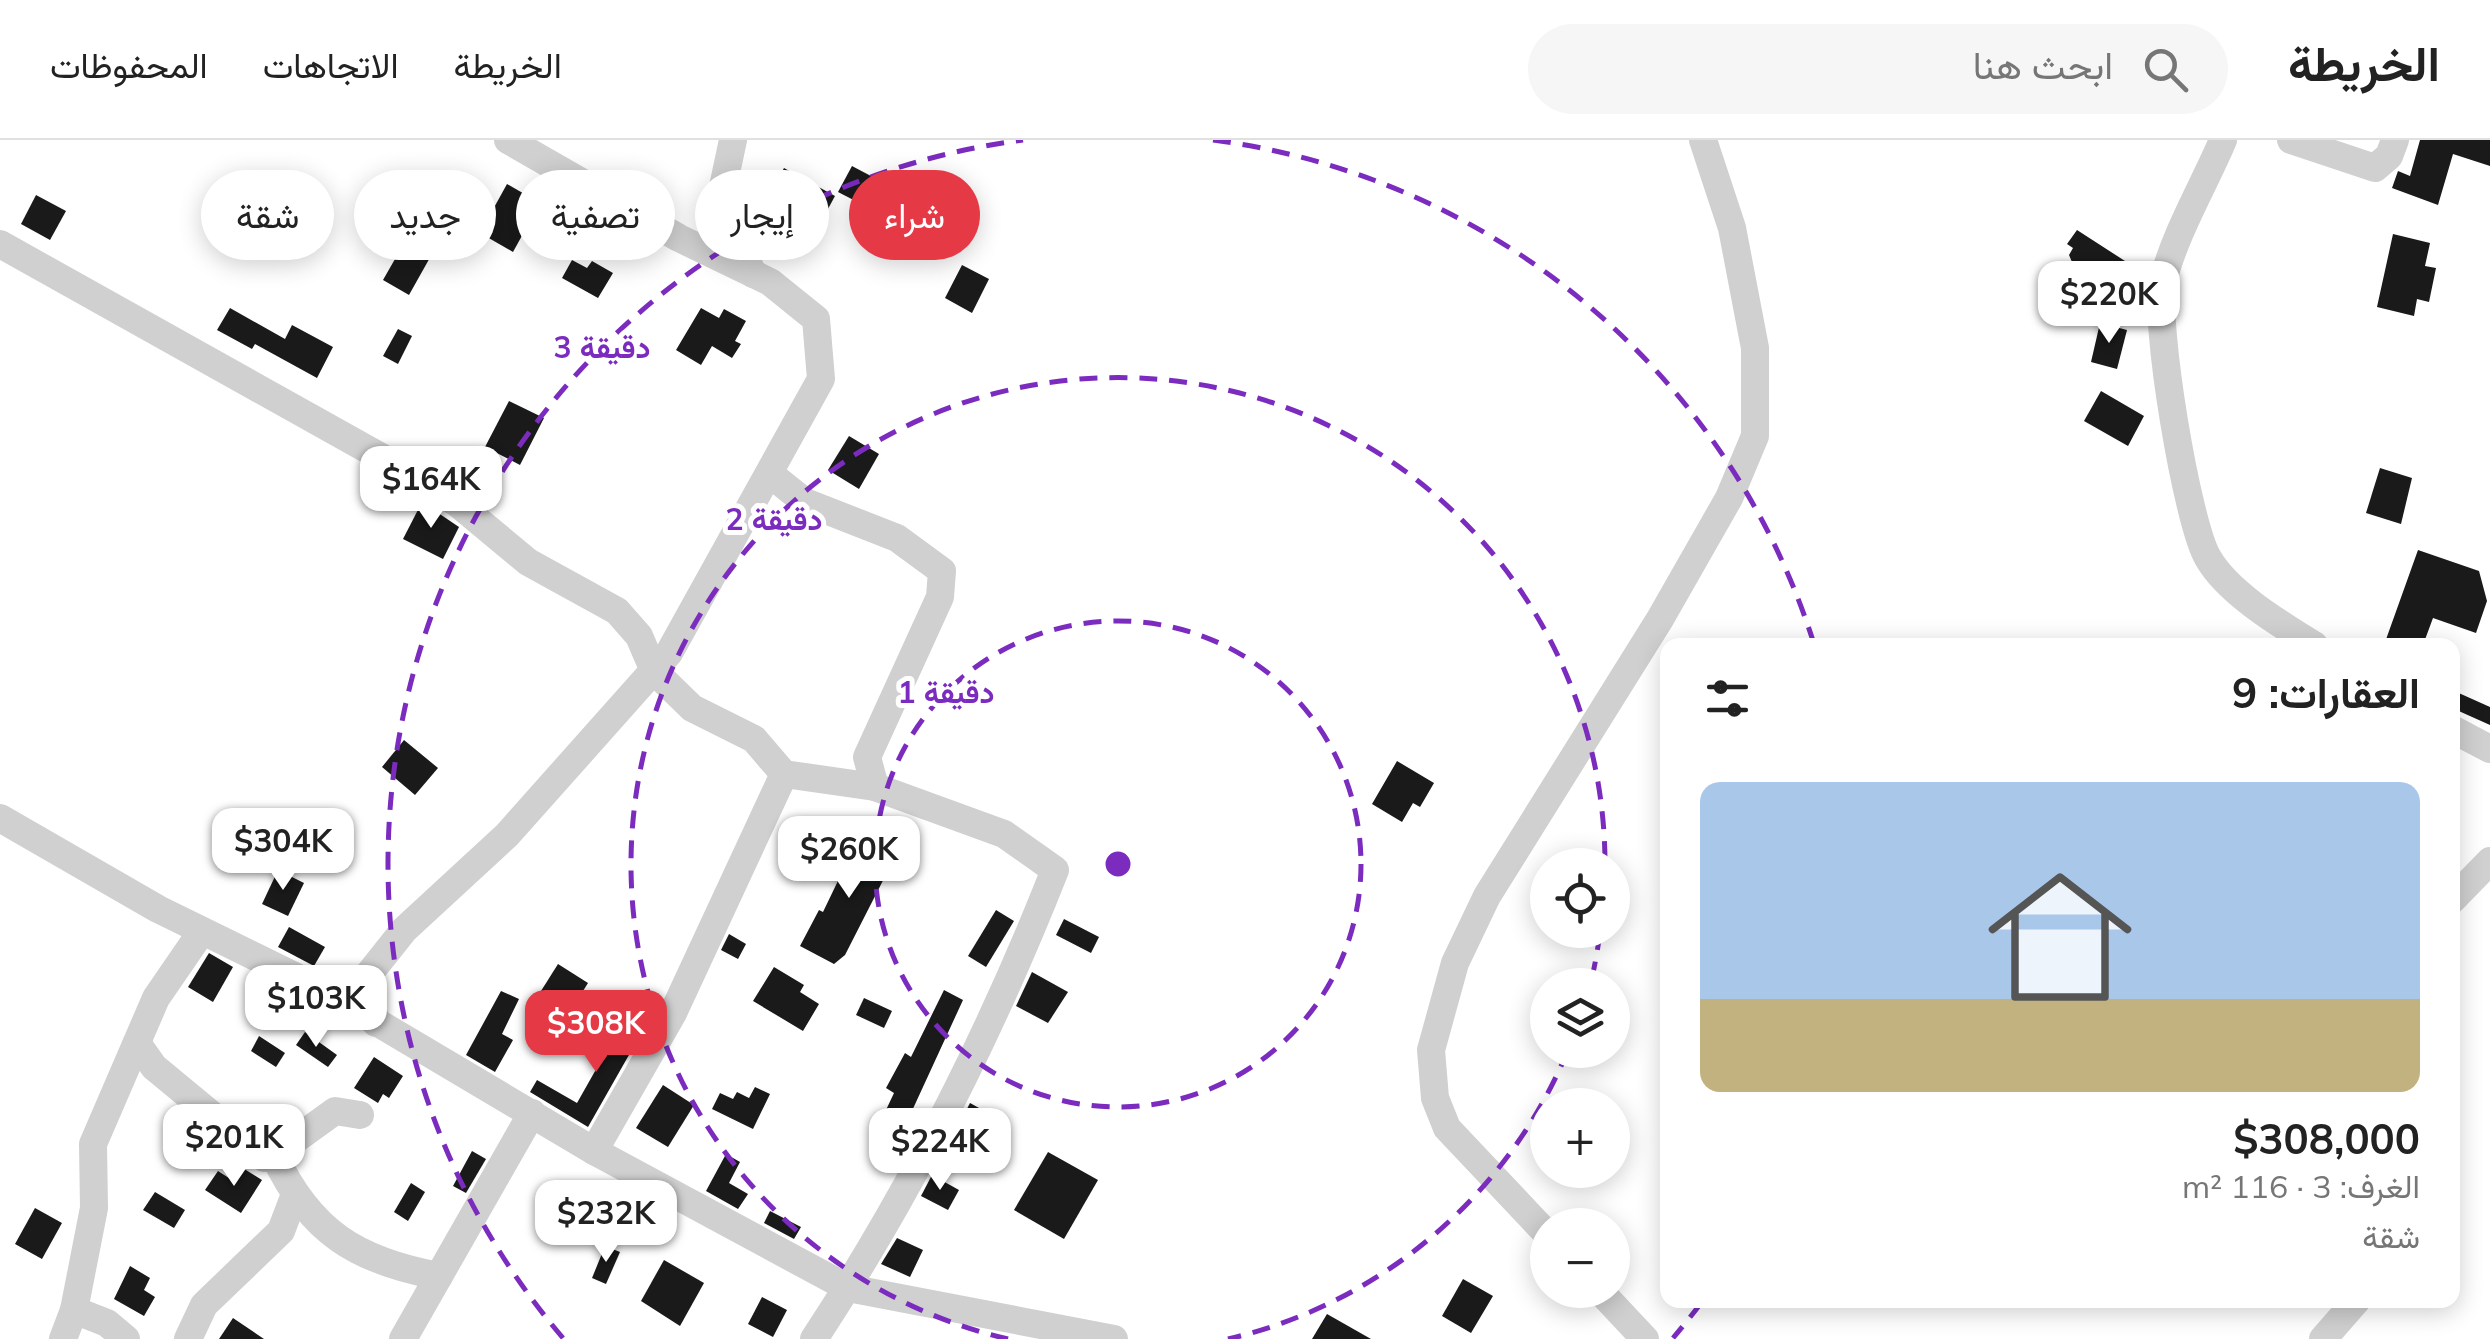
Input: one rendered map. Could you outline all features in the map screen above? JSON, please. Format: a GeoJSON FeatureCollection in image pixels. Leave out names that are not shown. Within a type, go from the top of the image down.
{"type":"FeatureCollection","features":[{"type":"Feature","properties":{"kind":"street"},"geometry":{"type":"LineString","coordinates":[[321,989],[365,979],[404,930],[507,834],[669,653],[821,379],[816,319],[754,274],[679,238],[508,140]]}},
{"type":"Feature","properties":{"kind":"street"},"geometry":{"type":"LineString","coordinates":[[733,140],[720,201],[754,274]]}},
{"type":"Feature","properties":{"kind":"street"},"geometry":{"type":"LineString","coordinates":[[1530,1216],[1447,1128],[1435,1098],[1430,1050],[1456,963],[1487,896],[1660,619],[1729,498],[1754,436],[1756,348],[1732,228],[1703,140]]}},
{"type":"Feature","properties":{"kind":"street"},"geometry":{"type":"LineString","coordinates":[[2223,140],[2162,282],[2178,443],[2193,522],[2208,560],[2236,588],[2304,638]]}},
{"type":"Feature","properties":{"kind":"street"},"geometry":{"type":"LineString","coordinates":[[2290,140],[2360,167],[2375,168],[2390,156],[2395,140]]}},
{"type":"Feature","properties":{"kind":"street"},"geometry":{"type":"LineString","coordinates":[[0,244],[102,304],[139,319],[232,377],[382,456],[457,504],[528,562],[617,611],[639,636],[654,671],[692,708],[754,738],[784,774],[875,787],[1004,834],[1054,870],[1014,976],[848,1288],[814,1339]]}},
{"type":"Feature","properties":{"kind":"street"},"geometry":{"type":"LineString","coordinates":[[770,474],[805,502],[897,538],[942,571],[940,597],[866,757],[875,787]]}},
{"type":"Feature","properties":{"kind":"street"},"geometry":{"type":"LineString","coordinates":[[2460,733],[2490,750]]}},
{"type":"Feature","properties":{"kind":"street"},"geometry":{"type":"LineString","coordinates":[[594,1151],[673,1014],[784,774]]}},
{"type":"Feature","properties":{"kind":"street"},"geometry":{"type":"LineString","coordinates":[[0,818],[202,931],[321,989],[594,1151],[848,1288],[1040,1332],[1114,1339]]}},
{"type":"Feature","properties":{"kind":"street"},"geometry":{"type":"LineString","coordinates":[[2460,892],[2490,861]]}},
{"type":"Feature","properties":{"kind":"street"},"geometry":{"type":"LineString","coordinates":[[63,1339],[74,1310],[94,1208],[92,1144],[156,998],[202,931]]}},
{"type":"Feature","properties":{"kind":"street"},"geometry":{"type":"LineString","coordinates":[[365,979],[376,1023]]}},
{"type":"Feature","properties":{"kind":"street"},"geometry":{"type":"LineString","coordinates":[[137,1043],[154,1067],[236,1139],[264,1158],[274,1155],[334,1111],[360,1115]]}},
{"type":"Feature","properties":{"kind":"street"},"geometry":{"type":"LineString","coordinates":[[403,1339],[532,1114]]}},
{"type":"Feature","properties":{"kind":"street"},"geometry":{"type":"LineString","coordinates":[[274,1155],[294,1197],[336,1236],[374,1262],[439,1276]]}},
{"type":"Feature","properties":{"kind":"street"},"geometry":{"type":"LineString","coordinates":[[188,1339],[204,1304],[282,1231],[294,1197]]}},
{"type":"Feature","properties":{"kind":"street"},"geometry":{"type":"LineString","coordinates":[[1616,1308],[1645,1339]]}},
{"type":"Feature","properties":{"kind":"street"},"geometry":{"type":"LineString","coordinates":[[2324,1339],[2350,1308]]}},
{"type":"Feature","properties":{"kind":"street"},"geometry":{"type":"LineString","coordinates":[[74,1310],[107,1323],[126,1339]]}},
{"type":"Feature","properties":{"kind":"building"},"geometry":{"type":"Polygon","coordinates":[[[2420,140],[2490,140],[2490,166],[2453,154],[2438,205],[2392,188],[2398,171],[2410,176],[2420,140]]]}},
{"type":"Feature","properties":{"kind":"building"},"geometry":{"type":"Polygon","coordinates":[[[849,172],[849,198],[838,192],[849,172]]]}},
{"type":"Feature","properties":{"kind":"building"},"geometry":{"type":"Polygon","coordinates":[[[507,184],[516,189],[513,252],[496,242],[496,204],[507,184]]]}},
{"type":"Feature","properties":{"kind":"building"},"geometry":{"type":"Polygon","coordinates":[[[36,195],[66,211],[50,240],[21,224],[36,195]]]}},
{"type":"Feature","properties":{"kind":"building"},"geometry":{"type":"Polygon","coordinates":[[[2077,230],[2142,272],[2123,299],[2072,262],[2069,255],[2073,248],[2067,244],[2077,230]]]}},
{"type":"Feature","properties":{"kind":"building"},"geometry":{"type":"Polygon","coordinates":[[[2393,234],[2430,243],[2425,266],[2436,268],[2429,302],[2417,299],[2414,316],[2377,307],[2393,234]]]}},
{"type":"Feature","properties":{"kind":"building"},"geometry":{"type":"Polygon","coordinates":[[[394,260],[429,260],[409,295],[383,280],[394,260]]]}},
{"type":"Feature","properties":{"kind":"building"},"geometry":{"type":"Polygon","coordinates":[[[572,260],[587,268],[592,261],[613,273],[598,298],[562,278],[572,260]]]}},
{"type":"Feature","properties":{"kind":"building"},"geometry":{"type":"Polygon","coordinates":[[[962,265],[989,279],[972,313],[945,298],[962,265]]]}},
{"type":"Feature","properties":{"kind":"building"},"geometry":{"type":"Polygon","coordinates":[[[230,308],[285,339],[292,325],[333,347],[317,378],[255,344],[252,349],[217,330],[230,308]]]}},
{"type":"Feature","properties":{"kind":"building"},"geometry":{"type":"Polygon","coordinates":[[[701,308],[719,318],[724,309],[746,321],[735,341],[741,344],[732,358],[712,346],[701,365],[676,350],[701,308]]]}},
{"type":"Feature","properties":{"kind":"building"},"geometry":{"type":"Polygon","coordinates":[[[2100,323],[2127,330],[2117,369],[2091,362],[2100,323]]]}},
{"type":"Feature","properties":{"kind":"building"},"geometry":{"type":"Polygon","coordinates":[[[398,329],[412,336],[398,364],[383,356],[398,329]]]}},
{"type":"Feature","properties":{"kind":"building"},"geometry":{"type":"Polygon","coordinates":[[[2101,391],[2144,416],[2128,446],[2084,421],[2101,391]]]}},
{"type":"Feature","properties":{"kind":"building"},"geometry":{"type":"Polygon","coordinates":[[[509,401],[544,418],[520,465],[485,447],[509,401]]]}},
{"type":"Feature","properties":{"kind":"building"},"geometry":{"type":"Polygon","coordinates":[[[849,436],[879,454],[859,489],[828,470],[849,436]]]}},
{"type":"Feature","properties":{"kind":"building"},"geometry":{"type":"Polygon","coordinates":[[[2380,468],[2412,478],[2401,524],[2366,513],[2380,468]]]}},
{"type":"Feature","properties":{"kind":"building"},"geometry":{"type":"Polygon","coordinates":[[[422,502],[459,527],[443,559],[403,539],[422,502]]]}},
{"type":"Feature","properties":{"kind":"building"},"geometry":{"type":"Polygon","coordinates":[[[2418,550],[2479,571],[2487,601],[2476,633],[2433,618],[2426,638],[2387,638],[2418,550]]]}},
{"type":"Feature","properties":{"kind":"building"},"geometry":{"type":"Polygon","coordinates":[[[2460,694],[2490,707],[2490,725],[2460,712],[2460,694]]]}},
{"type":"Feature","properties":{"kind":"building"},"geometry":{"type":"Polygon","coordinates":[[[404,740],[438,768],[415,795],[382,767],[404,740]]]}},
{"type":"Feature","properties":{"kind":"building"},"geometry":{"type":"Polygon","coordinates":[[[1397,761],[1434,783],[1420,807],[1413,803],[1402,822],[1372,804],[1397,761]]]}},
{"type":"Feature","properties":{"kind":"building"},"geometry":{"type":"Polygon","coordinates":[[[860,835],[897,853],[845,955],[834,964],[800,946],[819,910],[823,912],[860,835]]]}},
{"type":"Feature","properties":{"kind":"building"},"geometry":{"type":"Polygon","coordinates":[[[278,870],[304,883],[288,916],[262,904],[278,870]]]}},
{"type":"Feature","properties":{"kind":"building"},"geometry":{"type":"Polygon","coordinates":[[[996,910],[1014,921],[986,967],[968,956],[996,910]]]}},
{"type":"Feature","properties":{"kind":"building"},"geometry":{"type":"Polygon","coordinates":[[[1064,919],[1099,937],[1091,953],[1056,935],[1064,919]]]}},
{"type":"Feature","properties":{"kind":"building"},"geometry":{"type":"Polygon","coordinates":[[[289,927],[325,947],[314,966],[278,947],[289,927]]]}},
{"type":"Feature","properties":{"kind":"building"},"geometry":{"type":"Polygon","coordinates":[[[729,934],[746,944],[738,959],[721,950],[729,934]]]}},
{"type":"Feature","properties":{"kind":"building"},"geometry":{"type":"Polygon","coordinates":[[[209,953],[233,967],[213,1002],[188,987],[209,953]]]}},
{"type":"Feature","properties":{"kind":"building"},"geometry":{"type":"Polygon","coordinates":[[[558,964],[588,983],[571,1010],[541,991],[558,964]]]}},
{"type":"Feature","properties":{"kind":"building"},"geometry":{"type":"Polygon","coordinates":[[[774,967],[804,985],[800,992],[819,1004],[803,1031],[753,1001],[774,967]]]}},
{"type":"Feature","properties":{"kind":"building"},"geometry":{"type":"Polygon","coordinates":[[[1032,972],[1068,992],[1048,1023],[1016,1006],[1032,972]]]}},
{"type":"Feature","properties":{"kind":"building"},"geometry":{"type":"Polygon","coordinates":[[[944,990],[963,1000],[888,1163],[873,1155],[877,1148],[870,1144],[894,1093],[886,1088],[905,1053],[911,1057],[944,990]]]}},
{"type":"Feature","properties":{"kind":"building"},"geometry":{"type":"Polygon","coordinates":[[[501,991],[519,999],[502,1034],[513,1040],[495,1072],[466,1055],[501,991]]]}},
{"type":"Feature","properties":{"kind":"building"},"geometry":{"type":"Polygon","coordinates":[[[864,998],[892,1011],[884,1028],[856,1015],[864,998]]]}},
{"type":"Feature","properties":{"kind":"building"},"geometry":{"type":"Polygon","coordinates":[[[616,1018],[642,1032],[588,1127],[530,1092],[537,1080],[577,1103],[603,1057],[596,1054],[616,1018]]]}},
{"type":"Feature","properties":{"kind":"building"},"geometry":{"type":"Polygon","coordinates":[[[305,1032],[337,1055],[328,1067],[296,1045],[305,1032]]]}},
{"type":"Feature","properties":{"kind":"building"},"geometry":{"type":"Polygon","coordinates":[[[259,1036],[285,1053],[276,1067],[251,1051],[259,1036]]]}},
{"type":"Feature","properties":{"kind":"building"},"geometry":{"type":"Polygon","coordinates":[[[374,1057],[403,1076],[389,1098],[383,1094],[378,1103],[354,1088],[374,1057]]]}},
{"type":"Feature","properties":{"kind":"building"},"geometry":{"type":"Polygon","coordinates":[[[663,1085],[694,1105],[668,1147],[636,1128],[663,1085]]]}},
{"type":"Feature","properties":{"kind":"building"},"geometry":{"type":"Polygon","coordinates":[[[755,1087],[770,1094],[753,1129],[712,1109],[720,1093],[733,1099],[737,1092],[749,1098],[755,1087]]]}},
{"type":"Feature","properties":{"kind":"building"},"geometry":{"type":"Polygon","coordinates":[[[970,1103],[997,1118],[980,1149],[954,1134],[970,1103]]]}},
{"type":"Feature","properties":{"kind":"building"},"geometry":{"type":"Polygon","coordinates":[[[203,1132],[218,1142],[203,1166],[188,1157],[203,1132]]]}},
{"type":"Feature","properties":{"kind":"building"},"geometry":{"type":"Polygon","coordinates":[[[472,1151],[486,1159],[466,1193],[453,1186],[472,1151]]]}},
{"type":"Feature","properties":{"kind":"building"},"geometry":{"type":"Polygon","coordinates":[[[1048,1152],[1098,1180],[1064,1239],[1014,1210],[1048,1152]]]}},
{"type":"Feature","properties":{"kind":"building"},"geometry":{"type":"Polygon","coordinates":[[[726,1154],[740,1162],[729,1183],[748,1194],[738,1209],[706,1191],[726,1154]]]}},
{"type":"Feature","properties":{"kind":"building"},"geometry":{"type":"Polygon","coordinates":[[[241,1167],[262,1180],[241,1213],[205,1190],[218,1171],[232,1180],[241,1167]]]}},
{"type":"Feature","properties":{"kind":"building"},"geometry":{"type":"Polygon","coordinates":[[[932,1175],[959,1190],[948,1210],[921,1196],[932,1175]]]}},
{"type":"Feature","properties":{"kind":"building"},"geometry":{"type":"Polygon","coordinates":[[[411,1183],[425,1192],[408,1221],[394,1212],[411,1183]]]}},
{"type":"Feature","properties":{"kind":"building"},"geometry":{"type":"Polygon","coordinates":[[[155,1192],[185,1210],[174,1228],[143,1210],[155,1192]]]}},
{"type":"Feature","properties":{"kind":"building"},"geometry":{"type":"Polygon","coordinates":[[[35,1208],[62,1223],[42,1259],[15,1244],[35,1208]]]}},
{"type":"Feature","properties":{"kind":"building"},"geometry":{"type":"Polygon","coordinates":[[[770,1211],[801,1227],[794,1239],[764,1223],[770,1211]]]}},
{"type":"Feature","properties":{"kind":"building"},"geometry":{"type":"Polygon","coordinates":[[[897,1238],[923,1250],[910,1277],[881,1264],[897,1238]]]}},
{"type":"Feature","properties":{"kind":"building"},"geometry":{"type":"Polygon","coordinates":[[[605,1246],[620,1252],[606,1284],[592,1278],[605,1246]]]}},
{"type":"Feature","properties":{"kind":"building"},"geometry":{"type":"Polygon","coordinates":[[[664,1260],[704,1283],[680,1326],[641,1301],[664,1260]]]}},
{"type":"Feature","properties":{"kind":"building"},"geometry":{"type":"Polygon","coordinates":[[[130,1266],[150,1278],[144,1290],[155,1297],[144,1316],[114,1299],[130,1266]]]}},
{"type":"Feature","properties":{"kind":"building"},"geometry":{"type":"Polygon","coordinates":[[[1463,1279],[1493,1296],[1471,1333],[1442,1316],[1463,1279]]]}},
{"type":"Feature","properties":{"kind":"building"},"geometry":{"type":"Polygon","coordinates":[[[762,1297],[787,1310],[773,1337],[748,1324],[762,1297]]]}},
{"type":"Feature","properties":{"kind":"building"},"geometry":{"type":"Polygon","coordinates":[[[1327,1314],[1371,1339],[1312,1339],[1327,1314]]]}},
{"type":"Feature","properties":{"kind":"building"},"geometry":{"type":"Polygon","coordinates":[[[233,1318],[264,1339],[219,1339],[233,1318]]]}}]}
